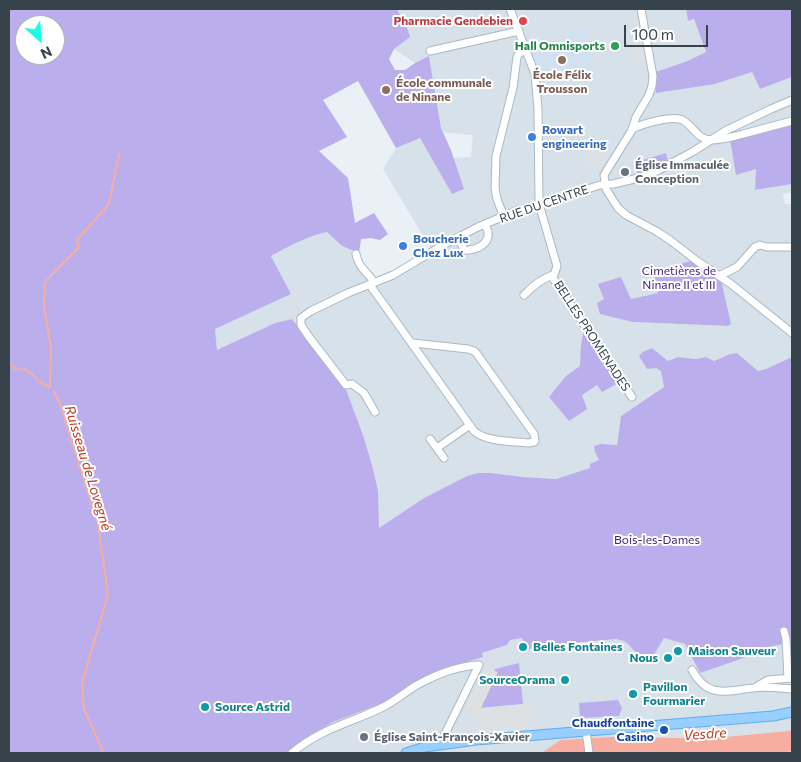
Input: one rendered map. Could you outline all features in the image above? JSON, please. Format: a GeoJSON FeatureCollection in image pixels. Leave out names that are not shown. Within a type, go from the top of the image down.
{"type":"FeatureCollection","features":[{"type":"Feature","properties":{"kind":"main road"},"geometry":{"type":"LineString","coordinates":[[406,753],[476,740],[587,735],[773,716],[792,712]]}},
{"type":"Feature","properties":{"kind":"street","name":"BELLES PROMENADES"},"geometry":{"type":"LineString","coordinates":[[510,9],[535,74],[538,109],[539,204],[557,266],[553,278],[632,397]]}},
{"type":"Feature","properties":{"kind":"street"},"geometry":{"type":"LineString","coordinates":[[641,9],[653,76],[652,86],[636,117],[632,130],[604,176],[606,189],[618,208],[626,215],[656,231],[697,262],[720,276],[792,333]]}},
{"type":"Feature","properties":{"kind":"street"},"geometry":{"type":"LineString","coordinates":[[430,51],[518,31]]}},
{"type":"Feature","properties":{"kind":"street"},"geometry":{"type":"LineString","coordinates":[[504,217],[495,188],[496,156],[513,88],[517,57],[526,51]]}},
{"type":"Feature","properties":{"kind":"street","name":"RUE DU CENTRE"},"geometry":{"type":"LineString","coordinates":[[375,412],[364,393],[352,384],[346,385],[309,337],[301,325],[300,318],[341,297],[393,275],[421,257],[484,225],[521,209],[605,184],[614,184],[642,177],[657,171],[713,140],[725,131],[792,100]]}},
{"type":"Feature","properties":{"kind":"street"},"geometry":{"type":"LineString","coordinates":[[636,117],[640,123],[646,124]]}},
{"type":"Feature","properties":{"kind":"street"},"geometry":{"type":"LineString","coordinates":[[632,130],[637,126],[675,118],[685,121],[702,138],[713,140],[792,121]]}},
{"type":"Feature","properties":{"kind":"street"},"geometry":{"type":"LineString","coordinates":[[694,151],[697,134]]}},
{"type":"Feature","properties":{"kind":"street","name":"RUE DU CENTRE"},"geometry":{"type":"LineString","coordinates":[[458,237],[464,250],[478,248],[486,241],[488,233],[484,225]]}},
{"type":"Feature","properties":{"kind":"street"},"geometry":{"type":"LineString","coordinates":[[720,276],[737,267],[755,247],[760,245],[792,247]]}},
{"type":"Feature","properties":{"kind":"street"},"geometry":{"type":"LineString","coordinates":[[356,254],[360,266],[373,280],[372,284],[413,343],[470,425],[479,435],[487,438],[528,443],[536,441],[534,434],[477,354],[468,350],[413,343]]}},
{"type":"Feature","properties":{"kind":"street","name":"BELLES PROMENADES"},"geometry":{"type":"LineString","coordinates":[[524,295],[553,275]]}},
{"type":"Feature","properties":{"kind":"street"},"geometry":{"type":"LineString","coordinates":[[437,448],[470,425]]}},
{"type":"Feature","properties":{"kind":"street"},"geometry":{"type":"LineString","coordinates":[[430,440],[444,458]]}},
{"type":"Feature","properties":{"kind":"street"},"geometry":{"type":"LineString","coordinates":[[755,688],[768,680],[790,678],[784,631]]}},
{"type":"Feature","properties":{"kind":"street"},"geometry":{"type":"LineString","coordinates":[[292,753],[319,734],[383,707],[418,685],[451,670],[480,665],[441,745]]}},
{"type":"Feature","properties":{"kind":"street"},"geometry":{"type":"LineString","coordinates":[[692,670],[702,684],[720,691],[755,688],[792,689]]}},
{"type":"Feature","properties":{"kind":"street"},"geometry":{"type":"LineString","coordinates":[[587,735],[589,753]]}},
{"type":"Feature","properties":{"kind":"shaded area"},"geometry":{"type":"Polygon","coordinates":[[[397,9],[686,9],[688,21],[694,19],[706,52],[685,62],[715,84],[752,72],[760,89],[792,77],[792,120],[730,139],[756,168],[756,190],[792,184],[792,192],[783,194],[785,204],[792,204],[792,357],[758,371],[737,353],[714,361],[706,357],[696,359],[678,357],[668,361],[652,348],[656,368],[661,371],[664,387],[621,416],[617,445],[601,444],[595,452],[599,460],[591,468],[556,479],[491,473],[478,473],[467,476],[424,498],[379,528],[372,465],[347,392],[292,319],[275,323],[217,350],[215,329],[291,294],[271,256],[303,239],[327,232],[342,246],[359,253],[359,260],[371,277],[378,278],[385,276],[431,249],[383,169],[396,148],[420,137],[452,194],[464,189],[453,158],[471,157],[473,135],[443,132],[429,56],[415,63],[394,49],[410,37],[397,9]],[[621,277],[604,299],[597,303],[633,322],[728,326],[731,324],[658,293],[631,299],[621,277]]]}},
{"type":"Feature","properties":{"kind":"shaded area"},"geometry":{"type":"Polygon","coordinates":[[[636,15],[639,37],[646,40],[649,61],[635,63],[631,52],[636,50],[630,16],[636,15]]]}},
{"type":"Feature","properties":{"kind":"shaded area","name":"École Félix Trousson"},"geometry":{"type":"Polygon","coordinates":[[[586,26],[594,71],[540,79],[530,51],[569,42],[567,30],[586,26]]]}},
{"type":"Feature","properties":{"kind":"shaded area"},"geometry":{"type":"Polygon","coordinates":[[[589,149],[608,159],[602,171],[596,166],[591,169],[586,165],[589,149]]]}},
{"type":"Feature","properties":{"kind":"shaded area"},"geometry":{"type":"Polygon","coordinates":[[[522,638],[527,650],[540,646],[616,639],[624,641],[632,650],[655,653],[664,638],[685,644],[700,673],[772,646],[792,643],[792,730],[714,738],[637,736],[560,740],[542,753],[287,753],[302,740],[333,722],[380,704],[418,680],[444,669],[482,657],[482,653],[507,645],[510,640],[522,638]]]}},
{"type":"Feature","properties":{"kind":"shaded area"},"geometry":{"type":"Polygon","coordinates":[[[491,667],[495,669],[494,671],[498,672],[481,708],[535,703],[535,716],[527,718],[527,729],[480,732],[476,716],[465,709],[483,673],[487,675],[491,667]]]}},
{"type":"Feature","properties":{"kind":"shaded area","name":"Vesdre"},"geometry":{"type":"Polygon","coordinates":[[[792,730],[792,751],[787,752],[542,753],[560,740],[610,737],[714,738],[792,730]]]}},
{"type":"Feature","properties":{"kind":"green space","name":"Bois-les-Dames"},"geometry":{"type":"Polygon","coordinates":[[[9,9],[397,9],[410,37],[394,49],[389,59],[395,70],[405,70],[429,56],[441,128],[451,150],[464,189],[452,194],[420,138],[396,148],[358,81],[323,100],[347,137],[319,151],[348,178],[355,223],[374,213],[388,234],[380,240],[371,238],[361,239],[359,253],[342,246],[327,232],[292,245],[271,256],[291,294],[215,329],[217,350],[275,323],[292,319],[347,392],[372,465],[378,491],[379,528],[424,498],[467,476],[478,473],[491,473],[556,479],[590,468],[590,464],[599,460],[594,446],[601,444],[617,445],[621,416],[664,387],[661,371],[656,368],[647,369],[639,356],[652,348],[668,361],[678,357],[696,359],[706,357],[714,361],[737,353],[758,371],[792,357],[792,643],[772,646],[700,673],[685,644],[664,638],[655,653],[650,656],[638,654],[624,641],[616,639],[540,646],[527,650],[522,638],[510,640],[507,645],[482,653],[483,657],[444,669],[418,680],[380,704],[333,722],[302,740],[287,753],[9,753],[9,9]]]}},
{"type":"Feature","properties":{"kind":"green space"},"geometry":{"type":"Polygon","coordinates":[[[686,9],[792,9],[792,77],[760,89],[752,72],[715,84],[656,93],[656,72],[706,52],[694,19],[688,21],[686,9]]]}},
{"type":"Feature","properties":{"kind":"green space"},"geometry":{"type":"Polygon","coordinates":[[[792,125],[792,184],[755,190],[756,169],[736,175],[730,139],[792,125]]]}},
{"type":"Feature","properties":{"kind":"green space"},"geometry":{"type":"Polygon","coordinates":[[[666,153],[668,162],[654,170],[638,175],[635,164],[666,153]]]}},
{"type":"Feature","properties":{"kind":"green space","name":"Cimetières de Ninane II et III"},"geometry":{"type":"Polygon","coordinates":[[[691,261],[721,280],[731,324],[728,326],[633,322],[600,314],[597,303],[604,299],[598,284],[621,277],[631,299],[658,293],[653,271],[691,261]]]}},
{"type":"Feature","properties":{"kind":"green space"},"geometry":{"type":"Polygon","coordinates":[[[584,331],[620,382],[602,392],[597,385],[582,395],[587,409],[569,421],[549,397],[566,376],[580,366],[581,344],[584,331]]]}},
{"type":"Feature","properties":{"kind":"green space"},"geometry":{"type":"Polygon","coordinates":[[[519,663],[523,704],[480,708],[497,672],[494,671],[495,669],[519,663]]]}},
{"type":"Feature","properties":{"kind":"green space"},"geometry":{"type":"Polygon","coordinates":[[[618,700],[622,708],[619,716],[580,718],[579,703],[618,700]]]}},
{"type":"Feature","properties":{"kind":"waterway"},"geometry":{"type":"LineString","coordinates":[[9,363],[16,369],[27,370],[43,384],[50,387],[51,348],[44,306],[45,282],[79,247],[77,240],[109,204],[119,154]]}},
{"type":"Feature","properties":{"kind":"waterway","name":"Ruisseau de Lovegné"},"geometry":{"type":"LineString","coordinates":[[54,391],[60,404],[98,524],[108,595],[82,683],[84,709],[104,753]]}},
{"type":"Feature","properties":{"kind":"place","name":"Pharmacie Gendebien"},"geometry":{"type":"Point","coordinates":[523,21]}},
{"type":"Feature","properties":{"kind":"place","name":"Hall Omnisports"},"geometry":{"type":"Point","coordinates":[615,46]}},
{"type":"Feature","properties":{"kind":"place","name":"École Félix Trousson"},"geometry":{"type":"Point","coordinates":[562,60]}},
{"type":"Feature","properties":{"kind":"place","name":"École communale de Ninane"},"geometry":{"type":"Point","coordinates":[386,90]}},
{"type":"Feature","properties":{"kind":"place","name":"Rowart engineering"},"geometry":{"type":"Point","coordinates":[532,137]}},
{"type":"Feature","properties":{"kind":"place","name":"Église Immaculée Conception"},"geometry":{"type":"Point","coordinates":[625,172]}},
{"type":"Feature","properties":{"kind":"place","name":"Boucherie Chez Lux"},"geometry":{"type":"Point","coordinates":[403,246]}},
{"type":"Feature","properties":{"kind":"place","name":"Belles Fontaines"},"geometry":{"type":"Point","coordinates":[523,647]}},
{"type":"Feature","properties":{"kind":"place","name":"Maison Sauveur"},"geometry":{"type":"Point","coordinates":[678,651]}},
{"type":"Feature","properties":{"kind":"place","name":"Nous"},"geometry":{"type":"Point","coordinates":[668,658]}},
{"type":"Feature","properties":{"kind":"place","name":"SourceOrama"},"geometry":{"type":"Point","coordinates":[565,680]}},
{"type":"Feature","properties":{"kind":"place","name":"Pavillon Fourmarier"},"geometry":{"type":"Point","coordinates":[633,694]}},
{"type":"Feature","properties":{"kind":"place","name":"Source Astrid"},"geometry":{"type":"Point","coordinates":[205,707]}},
{"type":"Feature","properties":{"kind":"place","name":"Chaudfontaine Casino"},"geometry":{"type":"Point","coordinates":[664,730]}},
{"type":"Feature","properties":{"kind":"place","name":"Église Saint-François-Xavier"},"geometry":{"type":"Point","coordinates":[364,737]}}]}
